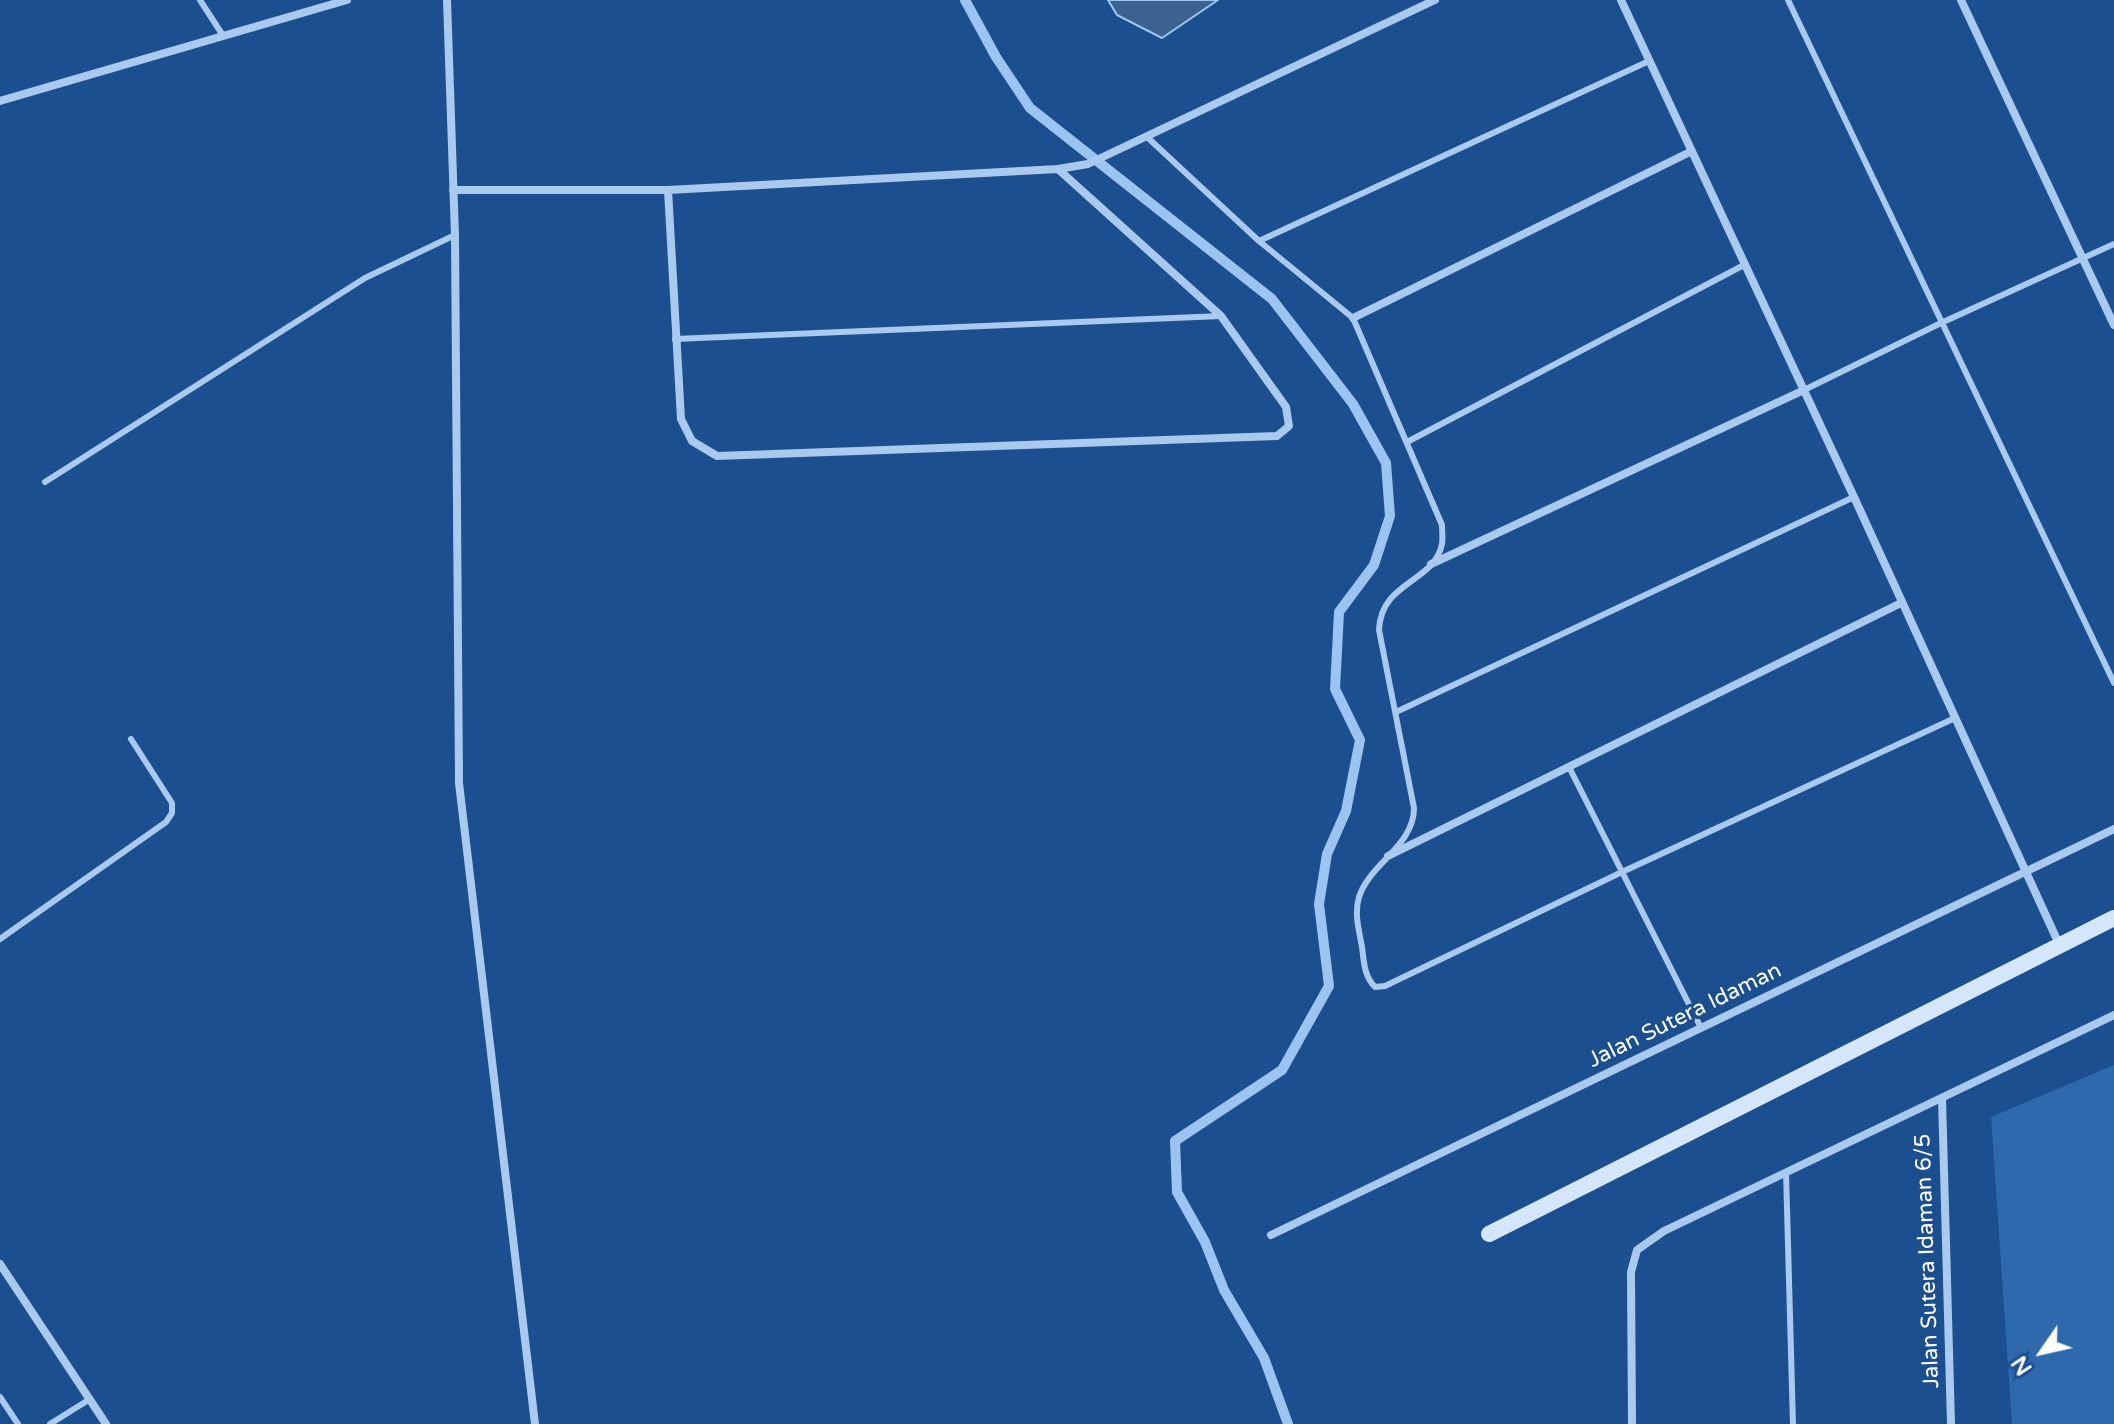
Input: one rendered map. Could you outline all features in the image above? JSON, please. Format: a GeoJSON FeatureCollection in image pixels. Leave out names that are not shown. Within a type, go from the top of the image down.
{"type":"FeatureCollection","features":[{"type":"Feature","properties":{"kind":"street"},"geometry":{"type":"LineString","coordinates":[[0,101],[347,0]]}},
{"type":"Feature","properties":{"kind":"street"},"geometry":{"type":"LineString","coordinates":[[447,0],[455,235],[459,783],[535,1424]]}},
{"type":"Feature","properties":{"kind":"street"},"geometry":{"type":"LineString","coordinates":[[453,190],[668,190],[1058,169],[1088,164],[1435,0]]}},
{"type":"Feature","properties":{"kind":"street"},"geometry":{"type":"LineString","coordinates":[[1621,0],[2059,944]]}},
{"type":"Feature","properties":{"kind":"street"},"geometry":{"type":"LineString","coordinates":[[1961,0],[2114,325]]}},
{"type":"Feature","properties":{"kind":"street"},"geometry":{"type":"LineString","coordinates":[[1353,318],[1692,151]]}},
{"type":"Feature","properties":{"kind":"street"},"geometry":{"type":"LineString","coordinates":[[668,190],[681,419],[692,441],[717,456],[1277,436],[1289,426],[1286,407],[1221,316],[1058,169]]}},
{"type":"Feature","properties":{"kind":"street"},"geometry":{"type":"LineString","coordinates":[[1431,564],[1804,390]]}},
{"type":"Feature","properties":{"kind":"street"},"geometry":{"type":"LineString","coordinates":[[1388,856],[1901,603]]}},
{"type":"Feature","properties":{"kind":"street","name":"Jalan Sutera Idaman"},"geometry":{"type":"LineString","coordinates":[[1271,1235],[2114,829]]}},
{"type":"Feature","properties":{"kind":"street"},"geometry":{"type":"LineString","coordinates":[[1489,1234],[2114,918]]}},
{"type":"Feature","properties":{"kind":"street"},"geometry":{"type":"LineString","coordinates":[[1632,1424],[1631,1272],[1637,1250],[1664,1231],[2114,1015]]}},
{"type":"Feature","properties":{"kind":"street","name":"Jalan Sutera Idaman 6/5"},"geometry":{"type":"LineString","coordinates":[[1942,1098],[1951,1424]]}},
{"type":"Feature","properties":{"kind":"street"},"geometry":{"type":"LineString","coordinates":[[0,1264],[106,1424]]}},
{"type":"Feature","properties":{"kind":"lane"},"geometry":{"type":"LineString","coordinates":[[200,0],[222,34]]}},
{"type":"Feature","properties":{"kind":"lane"},"geometry":{"type":"LineString","coordinates":[[1788,0],[2114,683]]}},
{"type":"Feature","properties":{"kind":"lane"},"geometry":{"type":"LineString","coordinates":[[1259,241],[1649,61]]}},
{"type":"Feature","properties":{"kind":"lane"},"geometry":{"type":"LineString","coordinates":[[1147,137],[1259,241],[1353,318],[1442,525],[1442,546],[1431,564],[1387,600],[1380,614],[1379,630],[1414,820],[1409,831],[1359,895],[1356,914],[1367,979],[1375,987],[1385,986],[1955,718]]}},
{"type":"Feature","properties":{"kind":"lane"},"geometry":{"type":"LineString","coordinates":[[45,482],[365,278],[455,235]]}},
{"type":"Feature","properties":{"kind":"lane"},"geometry":{"type":"LineString","coordinates":[[1804,390],[2114,244]]}},
{"type":"Feature","properties":{"kind":"lane"},"geometry":{"type":"LineString","coordinates":[[1407,442],[1744,265]]}},
{"type":"Feature","properties":{"kind":"lane"},"geometry":{"type":"LineString","coordinates":[[675,339],[1221,316]]}},
{"type":"Feature","properties":{"kind":"lane"},"geometry":{"type":"LineString","coordinates":[[1396,712],[1854,497]]}},
{"type":"Feature","properties":{"kind":"lane"},"geometry":{"type":"LineString","coordinates":[[0,939],[166,822],[172,813],[172,803],[131,739]]}},
{"type":"Feature","properties":{"kind":"lane"},"geometry":{"type":"LineString","coordinates":[[1569,767],[1701,1028]]}},
{"type":"Feature","properties":{"kind":"lane"},"geometry":{"type":"LineString","coordinates":[[1786,1172],[1793,1424]]}},
{"type":"Feature","properties":{"kind":"lane"},"geometry":{"type":"LineString","coordinates":[[0,1397],[18,1424]]}},
{"type":"Feature","properties":{"kind":"lane"},"geometry":{"type":"LineString","coordinates":[[50,1424],[90,1399]]}},
{"type":"Feature","properties":{"kind":"shaded area"},"geometry":{"type":"Polygon","coordinates":[[[1108,0],[1218,0],[1162,38],[1117,15],[1108,0]]]}},
{"type":"Feature","properties":{"kind":"shaded area"},"geometry":{"type":"Polygon","coordinates":[[[2114,1065],[2114,1424],[2012,1424],[1991,1117],[2114,1065]]]}},
{"type":"Feature","properties":{"kind":"waterway"},"geometry":{"type":"LineString","coordinates":[[965,0],[996,57],[1030,108],[1272,299],[1353,404],[1386,463],[1390,516],[1374,565],[1339,612],[1335,689],[1360,740],[1346,811],[1327,854],[1319,904],[1329,986],[1282,1070],[1175,1141],[1177,1192],[1205,1242],[1224,1290],[1264,1358],[1288,1424]]}}]}
